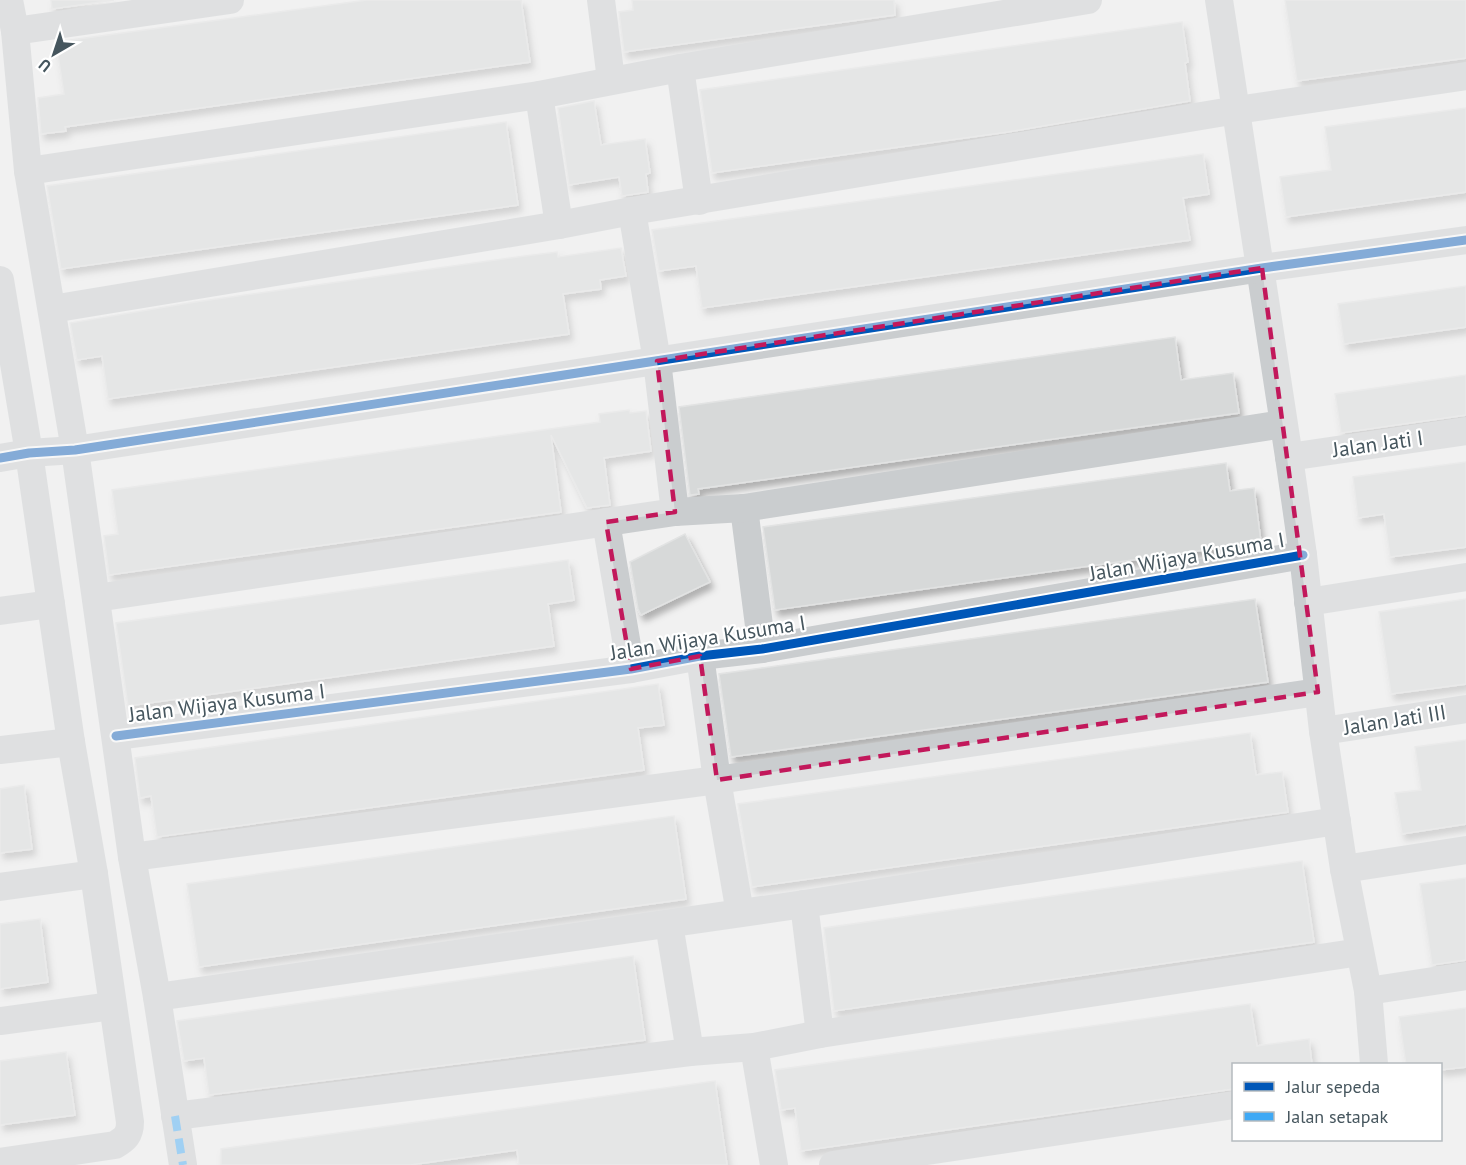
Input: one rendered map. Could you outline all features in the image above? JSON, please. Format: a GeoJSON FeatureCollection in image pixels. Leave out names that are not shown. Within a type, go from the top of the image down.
{"type":"FeatureCollection","features":[{"type":"Feature","properties":{"kind":"street"},"geometry":{"type":"LineString","coordinates":[[9,0],[15,30],[28,171],[75,450],[132,857],[183,1165]]}},
{"type":"Feature","properties":{"kind":"street"},"geometry":{"type":"LineString","coordinates":[[15,30],[230,0]]}},
{"type":"Feature","properties":{"kind":"street"},"geometry":{"type":"LineString","coordinates":[[601,0],[611,80]]}},
{"type":"Feature","properties":{"kind":"street"},"geometry":{"type":"LineString","coordinates":[[28,171],[539,95],[680,68],[1088,0]]}},
{"type":"Feature","properties":{"kind":"street"},"geometry":{"type":"LineString","coordinates":[[1219,0],[1262,268],[1303,555],[1323,731],[1344,869],[1368,991],[1374,1063]]}},
{"type":"Feature","properties":{"kind":"street"},"geometry":{"type":"LineString","coordinates":[[680,68],[699,201]]}},
{"type":"Feature","properties":{"kind":"street"},"geometry":{"type":"LineString","coordinates":[[52,309],[1237,110],[1466,76]]}},
{"type":"Feature","properties":{"kind":"street"},"geometry":{"type":"LineString","coordinates":[[539,95],[559,225]]}},
{"type":"Feature","properties":{"kind":"street"},"geometry":{"type":"LineString","coordinates":[[632,211],[657,361],[675,513]]}},
{"type":"Feature","properties":{"kind":"street"},"geometry":{"type":"LineString","coordinates":[[0,458],[29,453],[75,450],[1262,268],[1466,240]]}},
{"type":"Feature","properties":{"kind":"street"},"geometry":{"type":"LineString","coordinates":[[0,280],[3,319],[29,453],[130,1122],[128,1134],[116,1145],[0,1162]]}},
{"type":"Feature","properties":{"kind":"street"},"geometry":{"type":"LineString","coordinates":[[96,598],[606,522],[675,513],[744,508],[1283,424]]}},
{"type":"Feature","properties":{"kind":"street","name":"Jalan Jati I"},"geometry":{"type":"LineString","coordinates":[[1289,457],[1466,431]]}},
{"type":"Feature","properties":{"kind":"street"},"geometry":{"type":"LineString","coordinates":[[744,508],[762,649]]}},
{"type":"Feature","properties":{"kind":"street"},"geometry":{"type":"LineString","coordinates":[[606,522],[631,669]]}},
{"type":"Feature","properties":{"kind":"street","name":"Jalan Wijaya Kusuma I"},"geometry":{"type":"LineString","coordinates":[[116,736],[631,669],[700,656],[762,649],[1303,555]]}},
{"type":"Feature","properties":{"kind":"street"},"geometry":{"type":"LineString","coordinates":[[1308,602],[1466,577]]}},
{"type":"Feature","properties":{"kind":"street"},"geometry":{"type":"LineString","coordinates":[[0,611],[51,604]]}},
{"type":"Feature","properties":{"kind":"street"},"geometry":{"type":"LineString","coordinates":[[700,656],[717,780],[740,913]]}},
{"type":"Feature","properties":{"kind":"street"},"geometry":{"type":"LineString","coordinates":[[132,857],[717,780],[1318,692]]}},
{"type":"Feature","properties":{"kind":"street","name":"Jalan Jati III"},"geometry":{"type":"LineString","coordinates":[[1323,731],[1466,709]]}},
{"type":"Feature","properties":{"kind":"street"},"geometry":{"type":"LineString","coordinates":[[0,750],[71,742]]}},
{"type":"Feature","properties":{"kind":"street"},"geometry":{"type":"LineString","coordinates":[[157,997],[804,904],[1337,821]]}},
{"type":"Feature","properties":{"kind":"street"},"geometry":{"type":"LineString","coordinates":[[1344,869],[1466,850]]}},
{"type":"Feature","properties":{"kind":"street"},"geometry":{"type":"LineString","coordinates":[[0,886],[94,874]]}},
{"type":"Feature","properties":{"kind":"street"},"geometry":{"type":"LineString","coordinates":[[804,904],[820,1034]]}},
{"type":"Feature","properties":{"kind":"street"},"geometry":{"type":"LineString","coordinates":[[669,924],[690,1052]]}},
{"type":"Feature","properties":{"kind":"street"},"geometry":{"type":"LineString","coordinates":[[175,1116],[690,1052],[754,1047],[820,1034],[1360,952]]}},
{"type":"Feature","properties":{"kind":"street"},"geometry":{"type":"LineString","coordinates":[[1368,991],[1466,976]]}},
{"type":"Feature","properties":{"kind":"street"},"geometry":{"type":"LineString","coordinates":[[0,1021],[112,1006]]}},
{"type":"Feature","properties":{"kind":"street"},"geometry":{"type":"LineString","coordinates":[[754,1047],[774,1165]]}},
{"type":"Feature","properties":{"kind":"street"},"geometry":{"type":"LineString","coordinates":[[833,1165],[1232,1105]]}},
{"type":"Feature","properties":{"kind":"highlighted area"},"geometry":{"type":"Polygon","coordinates":[[[1262,268],[1318,692],[717,780],[700,656],[631,669],[606,522],[675,512],[657,361],[1262,268]]]}},
{"type":"Feature","properties":{"kind":"building"},"geometry":{"type":"Polygon","coordinates":[[[51,0],[114,0],[52,9],[51,0]]]}},
{"type":"Feature","properties":{"kind":"building"},"geometry":{"type":"Polygon","coordinates":[[[367,0],[521,0],[530,62],[65,127],[66,131],[41,134],[38,98],[64,94],[56,42],[367,0]]]}},
{"type":"Feature","properties":{"kind":"building"},"geometry":{"type":"Polygon","coordinates":[[[632,0],[894,0],[895,15],[624,52],[619,12],[633,10],[632,0]]]}},
{"type":"Feature","properties":{"kind":"building"},"geometry":{"type":"Polygon","coordinates":[[[1285,0],[1466,0],[1466,58],[1297,81],[1285,0]]]}},
{"type":"Feature","properties":{"kind":"building"},"geometry":{"type":"Polygon","coordinates":[[[1182,22],[1188,62],[1185,63],[1190,101],[1008,132],[712,173],[700,90],[1182,22]]]}},
{"type":"Feature","properties":{"kind":"building"},"geometry":{"type":"Polygon","coordinates":[[[594,101],[601,145],[645,139],[650,173],[646,174],[648,192],[622,196],[619,177],[569,185],[558,108],[594,101]]]}},
{"type":"Feature","properties":{"kind":"building"},"geometry":{"type":"Polygon","coordinates":[[[1466,108],[1466,192],[1286,217],[1280,177],[1331,170],[1325,127],[1466,108]]]}},
{"type":"Feature","properties":{"kind":"building"},"geometry":{"type":"Polygon","coordinates":[[[506,122],[518,205],[61,269],[47,186],[506,122]]]}},
{"type":"Feature","properties":{"kind":"building"},"geometry":{"type":"Polygon","coordinates":[[[1203,154],[1209,194],[1183,198],[1190,240],[702,308],[696,266],[659,271],[652,230],[1203,154]]]}},
{"type":"Feature","properties":{"kind":"building"},"geometry":{"type":"Polygon","coordinates":[[[621,248],[626,276],[600,280],[601,289],[563,294],[569,334],[108,399],[102,356],[77,360],[70,323],[195,302],[525,256],[557,252],[558,257],[621,248]]]}},
{"type":"Feature","properties":{"kind":"building"},"geometry":{"type":"Polygon","coordinates":[[[1466,286],[1466,327],[1344,344],[1338,304],[1466,286]]]}},
{"type":"Feature","properties":{"kind":"building"},"geometry":{"type":"Polygon","coordinates":[[[1175,337],[1181,380],[1233,373],[1239,413],[698,489],[699,494],[690,495],[679,407],[1175,337]]]}},
{"type":"Feature","properties":{"kind":"building"},"geometry":{"type":"Polygon","coordinates":[[[1466,375],[1466,415],[1341,433],[1335,394],[1466,375]]]}},
{"type":"Feature","properties":{"kind":"building"},"geometry":{"type":"Polygon","coordinates":[[[629,410],[630,413],[646,411],[651,451],[604,458],[610,505],[587,508],[551,435],[561,512],[109,575],[104,536],[118,534],[112,490],[600,422],[599,414],[629,410]]]}},
{"type":"Feature","properties":{"kind":"building"},"geometry":{"type":"Polygon","coordinates":[[[1466,462],[1466,547],[1390,557],[1384,514],[1358,518],[1353,477],[1466,462]]]}},
{"type":"Feature","properties":{"kind":"building"},"geometry":{"type":"Polygon","coordinates":[[[1226,463],[1230,491],[1254,488],[1261,542],[775,610],[763,527],[1226,463]]]}},
{"type":"Feature","properties":{"kind":"building"},"geometry":{"type":"Polygon","coordinates":[[[685,534],[710,582],[641,615],[630,562],[685,534]]]}},
{"type":"Feature","properties":{"kind":"building"},"geometry":{"type":"Polygon","coordinates":[[[568,560],[574,600],[548,604],[554,646],[128,706],[116,623],[568,560]]]}},
{"type":"Feature","properties":{"kind":"building"},"geometry":{"type":"Polygon","coordinates":[[[1255,599],[1268,682],[731,757],[719,674],[1255,599]]]}},
{"type":"Feature","properties":{"kind":"building"},"geometry":{"type":"Polygon","coordinates":[[[1466,599],[1466,684],[1391,694],[1379,612],[1466,599]]]}},
{"type":"Feature","properties":{"kind":"building"},"geometry":{"type":"Polygon","coordinates":[[[658,684],[664,725],[638,728],[644,770],[157,837],[151,796],[140,798],[135,758],[658,684]]]}},
{"type":"Feature","properties":{"kind":"building"},"geometry":{"type":"Polygon","coordinates":[[[1250,733],[1256,775],[1282,772],[1288,812],[752,887],[738,804],[1250,733]]]}},
{"type":"Feature","properties":{"kind":"building"},"geometry":{"type":"Polygon","coordinates":[[[1466,740],[1466,824],[1402,834],[1395,793],[1421,790],[1415,747],[1466,740]]]}},
{"type":"Feature","properties":{"kind":"building"},"geometry":{"type":"Polygon","coordinates":[[[24,785],[32,849],[0,853],[0,789],[24,785]]]}},
{"type":"Feature","properties":{"kind":"building"},"geometry":{"type":"Polygon","coordinates":[[[674,816],[686,899],[199,967],[187,884],[674,816]]]}},
{"type":"Feature","properties":{"kind":"building"},"geometry":{"type":"Polygon","coordinates":[[[1302,861],[1314,942],[834,1011],[824,928],[1302,861]]]}},
{"type":"Feature","properties":{"kind":"building"},"geometry":{"type":"Polygon","coordinates":[[[1466,878],[1466,960],[1432,965],[1420,884],[1466,878]]]}},
{"type":"Feature","properties":{"kind":"building"},"geometry":{"type":"Polygon","coordinates":[[[40,919],[48,982],[0,989],[0,924],[40,919]]]}},
{"type":"Feature","properties":{"kind":"building"},"geometry":{"type":"Polygon","coordinates":[[[633,956],[645,1040],[209,1095],[204,1058],[184,1061],[177,1021],[633,956]]]}},
{"type":"Feature","properties":{"kind":"building"},"geometry":{"type":"Polygon","coordinates":[[[1250,1004],[1257,1046],[1309,1039],[1312,1063],[1232,1063],[1232,1089],[801,1151],[795,1108],[781,1110],[775,1070],[1250,1004]]]}},
{"type":"Feature","properties":{"kind":"building"},"geometry":{"type":"Polygon","coordinates":[[[1466,1008],[1466,1067],[1442,1070],[1442,1063],[1406,1063],[1399,1017],[1466,1008]]]}},
{"type":"Feature","properties":{"kind":"building"},"geometry":{"type":"Polygon","coordinates":[[[66,1052],[75,1115],[0,1125],[0,1061],[66,1052]]]}},
{"type":"Feature","properties":{"kind":"building"},"geometry":{"type":"Polygon","coordinates":[[[715,1081],[727,1165],[519,1165],[517,1150],[410,1165],[221,1165],[221,1149],[715,1081]]]}},
{"type":"Feature","properties":{"kind":"marked path"},"geometry":{"type":"LineString","coordinates":[[175,1116],[183,1165]]}},
{"type":"Feature","properties":{"kind":"cycle path"},"geometry":{"type":"LineString","coordinates":[[0,458],[29,453],[75,450],[1262,268],[1466,240]]}},
{"type":"Feature","properties":{"kind":"cycle path"},"geometry":{"type":"LineString","coordinates":[[116,736],[631,669],[700,656],[762,649],[1303,555]]}}]}
